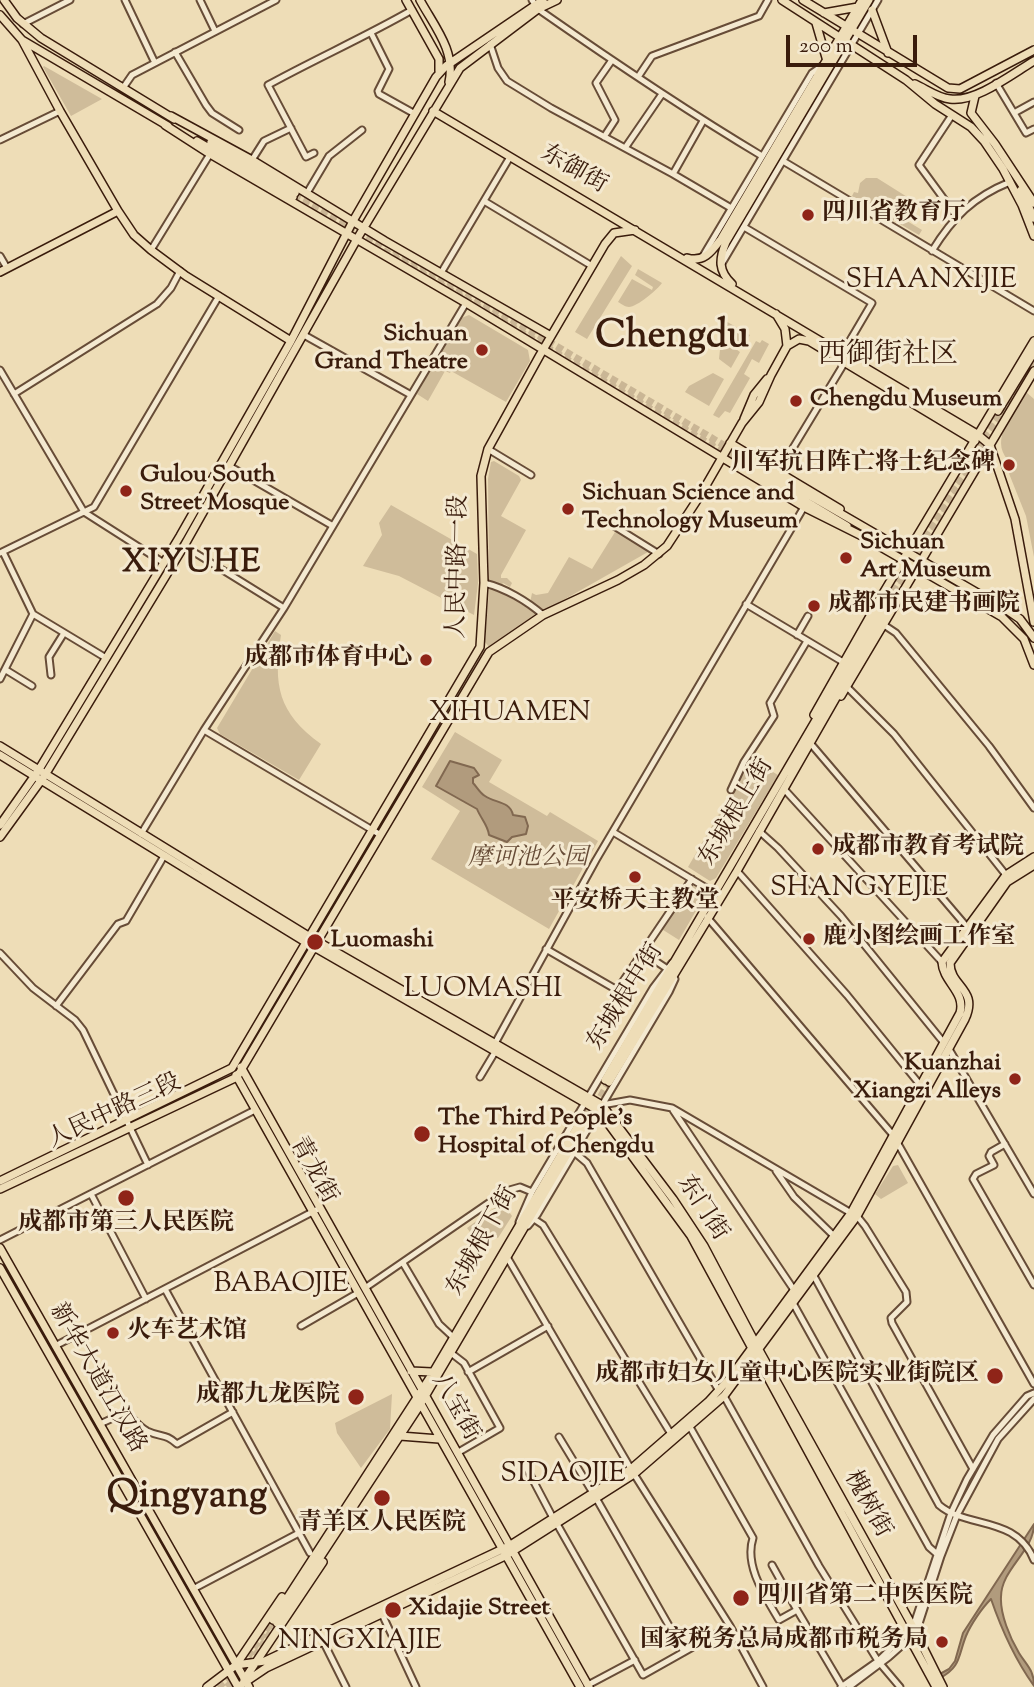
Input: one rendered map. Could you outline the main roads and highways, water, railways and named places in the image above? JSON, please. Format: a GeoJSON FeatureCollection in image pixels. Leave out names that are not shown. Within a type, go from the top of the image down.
{"type":"FeatureCollection","features":[{"type":"Feature","properties":{"kind":"main road"},"geometry":{"type":"LineString","coordinates":[[4,0],[23,23],[41,38],[297,195]]}},
{"type":"Feature","properties":{"kind":"main road"},"geometry":{"type":"LineString","coordinates":[[0,825],[39,776],[164,563],[291,341],[353,222],[436,77],[439,59],[406,0]]}},
{"type":"Feature","properties":{"kind":"main road"},"geometry":{"type":"LineString","coordinates":[[420,0],[447,48],[451,62],[448,86]]}},
{"type":"Feature","properties":{"kind":"main road"},"geometry":{"type":"LineString","coordinates":[[436,77],[451,62],[543,0]]}},
{"type":"Feature","properties":{"kind":"main road"},"geometry":{"type":"LineString","coordinates":[[0,837],[184,546],[357,239],[448,86],[460,68],[534,5],[557,0]]}},
{"type":"Feature","properties":{"kind":"main road"},"geometry":{"type":"LineString","coordinates":[[782,0],[906,80],[935,104],[971,127],[984,141],[1010,182],[1034,236]]}},
{"type":"Feature","properties":{"kind":"main road"},"geometry":{"type":"LineString","coordinates":[[803,0],[939,85],[948,88],[960,89],[1034,50]]}},
{"type":"Feature","properties":{"kind":"main road"},"geometry":{"type":"LineString","coordinates":[[869,0],[726,242],[721,267],[725,278],[749,298],[843,358],[990,444],[1014,520],[1034,622]]}},
{"type":"Feature","properties":{"kind":"main road"},"geometry":{"type":"LineString","coordinates":[[824,13],[860,3]]}},
{"type":"Feature","properties":{"kind":"main road"},"geometry":{"type":"LineString","coordinates":[[852,31],[860,3]]}},
{"type":"Feature","properties":{"kind":"main road"},"geometry":{"type":"LineString","coordinates":[[872,10],[888,54]]}},
{"type":"Feature","properties":{"kind":"main road"},"geometry":{"type":"LineString","coordinates":[[0,15],[22,40],[60,111],[134,235],[180,271],[291,341]]}},
{"type":"Feature","properties":{"kind":"main road"},"geometry":{"type":"LineString","coordinates":[[815,22],[825,63]]}},
{"type":"Feature","properties":{"kind":"main road"},"geometry":{"type":"LineString","coordinates":[[425,34],[433,34],[435,28]]}},
{"type":"Feature","properties":{"kind":"main road"},"geometry":{"type":"LineString","coordinates":[[22,40],[210,154],[353,222],[551,336]]}},
{"type":"Feature","properties":{"kind":"main road"},"geometry":{"type":"LineString","coordinates":[[664,247],[690,259],[701,259],[722,239],[825,63],[846,41]]}},
{"type":"Feature","properties":{"kind":"main road"},"geometry":{"type":"LineString","coordinates":[[906,80],[944,98],[968,98],[1034,61]]}},
{"type":"Feature","properties":{"kind":"main road"},"geometry":{"type":"LineString","coordinates":[[976,95],[971,113],[1034,204]]}},
{"type":"Feature","properties":{"kind":"main road","name":"东御街"},"geometry":{"type":"LineString","coordinates":[[433,111],[749,298]]}},
{"type":"Feature","properties":{"kind":"main road"},"geometry":{"type":"LineString","coordinates":[[171,117],[252,160],[347,233],[722,458],[779,471],[878,534]]}},
{"type":"Feature","properties":{"kind":"main road"},"geometry":{"type":"LineString","coordinates":[[165,125],[297,195]]}},
{"type":"Feature","properties":{"kind":"main road"},"geometry":{"type":"LineString","coordinates":[[1008,166],[1034,218]]}},
{"type":"Feature","properties":{"kind":"main road"},"geometry":{"type":"LineString","coordinates":[[3,270],[118,211]]}},
{"type":"Feature","properties":{"kind":"main road","name":"人民中路一段"},"geometry":{"type":"LineString","coordinates":[[239,1065],[376,832],[480,647],[484,583],[481,476],[488,449],[605,244],[614,233],[635,230]]}},
{"type":"Feature","properties":{"kind":"main road"},"geometry":{"type":"LineString","coordinates":[[776,314],[785,328],[787,346],[799,339],[807,340],[843,358]]}},
{"type":"Feature","properties":{"kind":"main road","name":"东城根上街"},"geometry":{"type":"LineString","coordinates":[[807,733],[817,707],[843,662],[1034,341]]}},
{"type":"Feature","properties":{"kind":"main road","name":"人民中路一段"},"geometry":{"type":"LineString","coordinates":[[376,832],[489,652],[543,615],[618,580],[667,546],[722,458],[754,395],[771,375],[787,346]]}},
{"type":"Feature","properties":{"kind":"main road"},"geometry":{"type":"LineString","coordinates":[[998,411],[1034,352]]}},
{"type":"Feature","properties":{"kind":"main road","name":"东城根上街"},"geometry":{"type":"LineString","coordinates":[[705,915],[737,871],[1034,371]]}},
{"type":"Feature","properties":{"kind":"main road"},"geometry":{"type":"LineString","coordinates":[[730,443],[754,467],[804,507],[874,542]]}},
{"type":"Feature","properties":{"kind":"main road"},"geometry":{"type":"LineString","coordinates":[[754,467],[878,534],[1007,610],[1020,619],[1034,638]]}},
{"type":"Feature","properties":{"kind":"main road"},"geometry":{"type":"LineString","coordinates":[[754,467],[903,560],[1002,617],[1024,639],[1034,665]]}},
{"type":"Feature","properties":{"kind":"main road","name":"东城根上街"},"geometry":{"type":"LineString","coordinates":[[705,915],[713,892],[883,611],[818,726],[811,744]]}},
{"type":"Feature","properties":{"kind":"main road"},"geometry":{"type":"LineString","coordinates":[[480,647],[489,652]]}},
{"type":"Feature","properties":{"kind":"main road"},"geometry":{"type":"LineString","coordinates":[[0,746],[39,776]]}},
{"type":"Feature","properties":{"kind":"main road"},"geometry":{"type":"LineString","coordinates":[[0,755],[312,942]]}},
{"type":"Feature","properties":{"kind":"main road"},"geometry":{"type":"LineString","coordinates":[[140,837],[164,856],[312,942]]}},
{"type":"Feature","properties":{"kind":"main road"},"geometry":{"type":"LineString","coordinates":[[755,1349],[814,1276],[854,1214],[946,1046],[962,1006],[959,995],[943,970],[942,962],[1006,874],[1034,857]]}},
{"type":"Feature","properties":{"kind":"main road"},"geometry":{"type":"LineString","coordinates":[[895,1139],[920,1086],[970,1006],[968,996],[950,969],[950,963],[1007,882],[1034,865]]}},
{"type":"Feature","properties":{"kind":"main road","name":"东城根中街"},"geometry":{"type":"LineString","coordinates":[[607,1081],[705,915]]}},
{"type":"Feature","properties":{"kind":"main road","name":"东门街"},"geometry":{"type":"LineString","coordinates":[[312,942],[601,1108],[691,1236],[755,1349]]}},
{"type":"Feature","properties":{"kind":"main road"},"geometry":{"type":"LineString","coordinates":[[237,1077],[239,1065]]}},
{"type":"Feature","properties":{"kind":"main road"},"geometry":{"type":"LineString","coordinates":[[239,1065],[316,1210]]}},
{"type":"Feature","properties":{"kind":"main road","name":"人民中路三段"},"geometry":{"type":"LineString","coordinates":[[0,1189],[239,1065]]}},
{"type":"Feature","properties":{"kind":"main road","name":"青龙街"},"geometry":{"type":"LineString","coordinates":[[232,1068],[361,1291]]}},
{"type":"Feature","properties":{"kind":"main road","name":"人民中路三段"},"geometry":{"type":"LineString","coordinates":[[0,1181],[237,1077]]}},
{"type":"Feature","properties":{"kind":"main road"},"geometry":{"type":"LineString","coordinates":[[519,1231],[582,1123]]}},
{"type":"Feature","properties":{"kind":"main road"},"geometry":{"type":"LineString","coordinates":[[237,1686],[266,1668],[507,1551],[632,1471],[690,1427],[722,1394],[794,1290],[854,1214]]}},
{"type":"Feature","properties":{"kind":"main road","name":"东城根下街"},"geometry":{"type":"LineString","coordinates":[[423,1393],[451,1353],[507,1257],[519,1231]]}},
{"type":"Feature","properties":{"kind":"main road","name":"东城根下街"},"geometry":{"type":"LineString","coordinates":[[423,1393],[432,1372],[519,1231]]}},
{"type":"Feature","properties":{"kind":"main road","name":"新华大道江汉路"},"geometry":{"type":"LineString","coordinates":[[0,1248],[245,1681]]}},
{"type":"Feature","properties":{"kind":"main road","name":"新华大道江汉路"},"geometry":{"type":"LineString","coordinates":[[0,1268],[237,1686]]}},
{"type":"Feature","properties":{"kind":"main road","name":"八宝街"},"geometry":{"type":"LineString","coordinates":[[361,1291],[457,1452],[507,1551]]}},
{"type":"Feature","properties":{"kind":"main road","name":"八宝街"},"geometry":{"type":"LineString","coordinates":[[361,1291],[418,1402],[507,1551]]}},
{"type":"Feature","properties":{"kind":"main road","name":"槐树街"},"geometry":{"type":"LineString","coordinates":[[755,1349],[943,1687]]}},
{"type":"Feature","properties":{"kind":"main road"},"geometry":{"type":"LineString","coordinates":[[411,1371],[432,1372]]}},
{"type":"Feature","properties":{"kind":"main road"},"geometry":{"type":"LineString","coordinates":[[208,1687],[236,1665],[327,1528],[351,1505],[400,1436],[423,1393]]}},
{"type":"Feature","properties":{"kind":"main road"},"geometry":{"type":"LineString","coordinates":[[632,1471],[671,1434],[722,1394]]}},
{"type":"Feature","properties":{"kind":"main road"},"geometry":{"type":"LineString","coordinates":[[275,1621],[418,1402]]}},
{"type":"Feature","properties":{"kind":"main road"},"geometry":{"type":"LineString","coordinates":[[400,1436],[439,1439]]}},
{"type":"Feature","properties":{"kind":"main road"},"geometry":{"type":"LineString","coordinates":[[245,1681],[341,1534],[351,1505]]}},
{"type":"Feature","properties":{"kind":"main road"},"geometry":{"type":"LineString","coordinates":[[236,1665],[265,1661],[507,1551]]}},
{"type":"Feature","properties":{"kind":"main road"},"geometry":{"type":"LineString","coordinates":[[507,1551],[586,1686]]}},
{"type":"Feature","properties":{"kind":"main road","name":"槐树街"},"geometry":{"type":"LineString","coordinates":[[912,1633],[936,1687]]}},
{"type":"Feature","properties":{"kind":"tunnel"},"geometry":{"type":"LineString","coordinates":[[295,193],[383,244]]}},
{"type":"Feature","properties":{"kind":"tunnel"},"geometry":{"type":"LineString","coordinates":[[293,197],[750,468]]}},
{"type":"Feature","properties":{"kind":"tunnel"},"geometry":{"type":"LineString","coordinates":[[394,250],[754,463]]}},
{"type":"Feature","properties":{"kind":"tunnel"},"geometry":{"type":"LineString","coordinates":[[885,612],[1034,361]]}},
{"type":"Feature","properties":{"kind":"tunnel"},"geometry":{"type":"LineString","coordinates":[[881,609],[998,411]]}},
{"type":"Feature","properties":{"kind":"tunnel"},"geometry":{"type":"LineString","coordinates":[[585,1124],[609,1082]]}},
{"type":"Feature","properties":{"kind":"tunnel"},"geometry":{"type":"LineString","coordinates":[[580,1122],[592,1102]]}},
{"type":"Feature","properties":{"kind":"tunnel"},"geometry":{"type":"LineString","coordinates":[[242,1665],[273,1620]]}},
{"type":"Feature","properties":{"kind":"tunnel"},"geometry":{"type":"LineString","coordinates":[[227,1687],[249,1665],[277,1623]]}},
{"type":"Feature","properties":{"kind":"tunnel"},"geometry":{"type":"LineString","coordinates":[[218,1687],[234,1674]]}},
{"type":"Feature","properties":{"kind":"place","name":"四川省教育厅"},"geometry":{"type":"Point","coordinates":[808,215]}},
{"type":"Feature","properties":{"kind":"place","name":"Sichuan Grand Theatre"},"geometry":{"type":"Point","coordinates":[482,350]}},
{"type":"Feature","properties":{"kind":"place","name":"Chengdu Museum"},"geometry":{"type":"Point","coordinates":[796,401]}},
{"type":"Feature","properties":{"kind":"place","name":"川军抗日阵亡将士纪念碑"},"geometry":{"type":"Point","coordinates":[1009,465]}},
{"type":"Feature","properties":{"kind":"place","name":"Gulou South Street Mosque"},"geometry":{"type":"Point","coordinates":[126,491]}},
{"type":"Feature","properties":{"kind":"place","name":"Sichuan Science and Technology Museum"},"geometry":{"type":"Point","coordinates":[568,509]}},
{"type":"Feature","properties":{"kind":"place","name":"Sichuan Art Museum"},"geometry":{"type":"Point","coordinates":[846,558]}},
{"type":"Feature","properties":{"kind":"place","name":"成都市民建书画院"},"geometry":{"type":"Point","coordinates":[814,606]}},
{"type":"Feature","properties":{"kind":"place","name":"成都市体育中心"},"geometry":{"type":"Point","coordinates":[426,660]}},
{"type":"Feature","properties":{"kind":"place","name":"成都市教育考试院"},"geometry":{"type":"Point","coordinates":[818,849]}},
{"type":"Feature","properties":{"kind":"place","name":"平安桥天主教堂"},"geometry":{"type":"Point","coordinates":[635,877]}},
{"type":"Feature","properties":{"kind":"place","name":"鹿小图绘画工作室"},"geometry":{"type":"Point","coordinates":[809,939]}},
{"type":"Feature","properties":{"kind":"place","name":"Luomashi"},"geometry":{"type":"Point","coordinates":[315,942]}},
{"type":"Feature","properties":{"kind":"place","name":"Kuanzhai Xiangzi Alleys"},"geometry":{"type":"Point","coordinates":[1015,1079]}},
{"type":"Feature","properties":{"kind":"place","name":"The Third People's Hospital of Chengdu"},"geometry":{"type":"Point","coordinates":[422,1134]}},
{"type":"Feature","properties":{"kind":"place","name":"成都市第三人民医院"},"geometry":{"type":"Point","coordinates":[126,1198]}},
{"type":"Feature","properties":{"kind":"place","name":"火车艺术馆"},"geometry":{"type":"Point","coordinates":[113,1333]}},
{"type":"Feature","properties":{"kind":"place","name":"成都市妇女儿童中心医院实业街院区"},"geometry":{"type":"Point","coordinates":[995,1376]}},
{"type":"Feature","properties":{"kind":"place","name":"成都九龙医院"},"geometry":{"type":"Point","coordinates":[356,1397]}},
{"type":"Feature","properties":{"kind":"place","name":"青羊区人民医院"},"geometry":{"type":"Point","coordinates":[382,1498]}},
{"type":"Feature","properties":{"kind":"place","name":"四川省第二中医医院"},"geometry":{"type":"Point","coordinates":[741,1598]}},
{"type":"Feature","properties":{"kind":"place","name":"Xidajie Street"},"geometry":{"type":"Point","coordinates":[393,1610]}},
{"type":"Feature","properties":{"kind":"place","name":"国家税务总局成都市税务局"},"geometry":{"type":"Point","coordinates":[942,1642]}},
{"type":"Feature","properties":{"kind":"district","name":"SHAANXIJIE"},"geometry":{"type":"Point","coordinates":[931,282]}},
{"type":"Feature","properties":{"kind":"district","name":"Chengdu"},"geometry":{"type":"Point","coordinates":[672,340]}},
{"type":"Feature","properties":{"kind":"district","name":"西御街社区"},"geometry":{"type":"Point","coordinates":[888,357]}},
{"type":"Feature","properties":{"kind":"district","name":"XIYUHE"},"geometry":{"type":"Point","coordinates":[192,566]}},
{"type":"Feature","properties":{"kind":"district","name":"XIHUAMEN"},"geometry":{"type":"Point","coordinates":[510,715]}},
{"type":"Feature","properties":{"kind":"district","name":"SHANGYEJIE"},"geometry":{"type":"Point","coordinates":[859,890]}},
{"type":"Feature","properties":{"kind":"district","name":"LUOMASHI"},"geometry":{"type":"Point","coordinates":[483,991]}},
{"type":"Feature","properties":{"kind":"district","name":"BABAOJIE"},"geometry":{"type":"Point","coordinates":[281,1286]}},
{"type":"Feature","properties":{"kind":"district","name":"SIDAOJIE"},"geometry":{"type":"Point","coordinates":[563,1476]}},
{"type":"Feature","properties":{"kind":"district","name":"Qingyang"},"geometry":{"type":"Point","coordinates":[187,1500]}},
{"type":"Feature","properties":{"kind":"district","name":"NINGXIAJIE"},"geometry":{"type":"Point","coordinates":[360,1643]}},
{"type":"Feature","properties":{"kind":"park label","name":"摩诃池公园"},"geometry":{"type":"Point","coordinates":[528,860]}}]}
